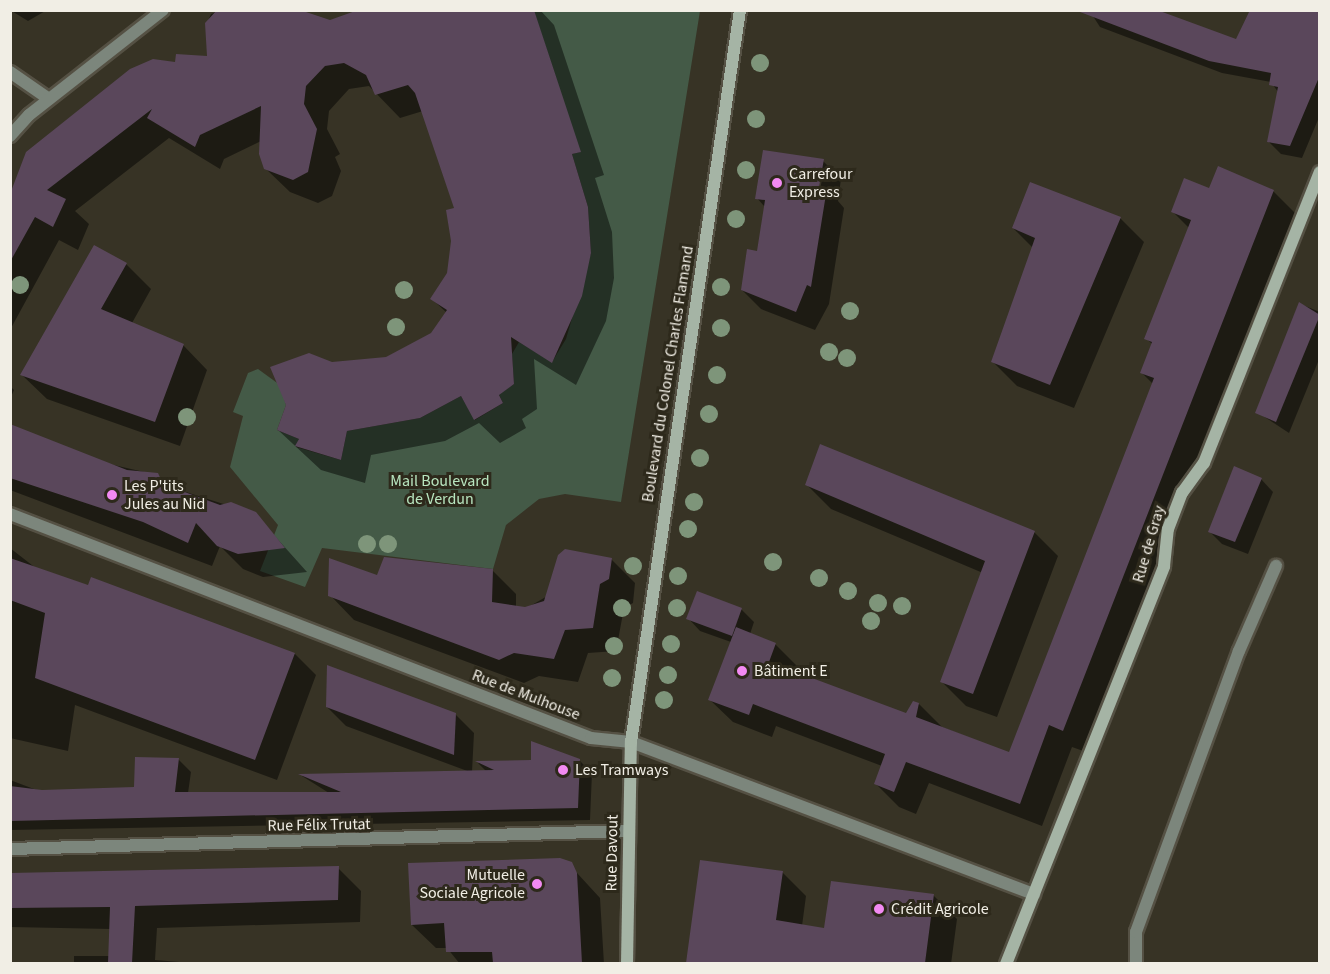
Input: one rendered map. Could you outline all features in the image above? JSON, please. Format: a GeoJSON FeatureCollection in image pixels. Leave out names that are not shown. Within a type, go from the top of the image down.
{"type":"FeatureCollection","features":[{"type":"Feature","properties":{"kind":"street"},"geometry":{"type":"LineString","coordinates":[[10,136],[49,99],[163,10]]}},
{"type":"Feature","properties":{"kind":"street","name":"Boulevard du Colonel Charles Flamand"},"geometry":{"type":"LineString","coordinates":[[631,742],[740,10]]}},
{"type":"Feature","properties":{"kind":"street"},"geometry":{"type":"LineString","coordinates":[[10,72],[49,99]]}},
{"type":"Feature","properties":{"kind":"street","name":"Rue de Gray"},"geometry":{"type":"LineString","coordinates":[[1006,963],[1164,566],[1168,529],[1182,493],[1204,463],[1320,172]]}},
{"type":"Feature","properties":{"kind":"street","name":"Rue de Mulhouse"},"geometry":{"type":"LineString","coordinates":[[10,514],[591,738],[631,742],[1034,894]]}},
{"type":"Feature","properties":{"kind":"street"},"geometry":{"type":"LineString","coordinates":[[1136,963],[1136,932],[1239,651],[1276,566]]}},
{"type":"Feature","properties":{"kind":"street","name":"Rue Davout"},"geometry":{"type":"LineString","coordinates":[[627,963],[631,742]]}},
{"type":"Feature","properties":{"kind":"street","name":"Rue Félix Trutat"},"geometry":{"type":"LineString","coordinates":[[10,849],[629,831]]}},
{"type":"Feature","properties":{"kind":"green space","name":"Mail Boulevard de Verdun"},"geometry":{"type":"Polygon","coordinates":[[[534,11],[700,11],[621,502],[565,494],[539,499],[506,525],[493,569],[322,548],[305,587],[260,571],[278,525],[230,467],[243,416],[233,412],[248,373],[258,369],[280,385],[286,405],[277,430],[299,439],[296,447],[341,460],[347,431],[420,418],[461,396],[475,420],[503,403],[496,388],[504,391],[514,384],[512,354],[519,342],[552,362],[566,339],[591,253],[588,207],[572,154],[580,152],[534,11]]]}},
{"type":"Feature","properties":{"kind":"building"},"geometry":{"type":"Polygon","coordinates":[[[217,10],[300,10],[330,20],[358,10],[534,10],[581,152],[572,154],[588,207],[591,253],[582,296],[552,363],[511,337],[514,384],[499,395],[503,403],[474,420],[461,396],[420,418],[347,431],[341,460],[295,446],[299,439],[277,430],[286,405],[270,367],[309,353],[332,362],[386,357],[431,333],[447,310],[430,299],[447,273],[451,241],[446,210],[454,208],[415,93],[408,85],[375,95],[366,75],[344,63],[325,66],[306,86],[304,104],[317,129],[308,172],[293,180],[264,169],[259,154],[261,106],[200,135],[195,147],[147,118],[152,109],[47,190],[66,199],[53,227],[35,217],[10,262],[10,194],[26,152],[130,69],[153,59],[175,62],[176,54],[207,56],[205,23],[217,10]]]}},
{"type":"Feature","properties":{"kind":"building"},"geometry":{"type":"Polygon","coordinates":[[[1157,10],[1236,39],[1250,10],[1320,10],[1320,75],[1290,146],[1267,142],[1278,87],[1269,85],[1271,73],[1209,61],[1080,12],[1157,10]]]}},
{"type":"Feature","properties":{"kind":"building"},"geometry":{"type":"Polygon","coordinates":[[[763,150],[824,159],[819,187],[827,188],[811,287],[807,285],[796,312],[741,290],[747,249],[757,251],[765,200],[755,199],[763,150]]]}},
{"type":"Feature","properties":{"kind":"building"},"geometry":{"type":"Polygon","coordinates":[[[1218,166],[1274,190],[1063,731],[1049,725],[1020,804],[906,762],[894,792],[874,784],[885,754],[753,704],[749,715],[708,700],[736,627],[776,643],[769,662],[906,713],[913,701],[919,703],[916,717],[1009,752],[1154,378],[1140,373],[1152,342],[1144,339],[1191,220],[1171,212],[1184,178],[1209,188],[1218,166]]]}},
{"type":"Feature","properties":{"kind":"building"},"geometry":{"type":"Polygon","coordinates":[[[1030,182],[1121,217],[1050,385],[991,362],[1035,238],[1012,228],[1030,182]]]}},
{"type":"Feature","properties":{"kind":"building"},"geometry":{"type":"Polygon","coordinates":[[[94,245],[127,263],[101,309],[184,344],[155,422],[20,375],[94,245]]]}},
{"type":"Feature","properties":{"kind":"building"},"geometry":{"type":"Polygon","coordinates":[[[1299,302],[1320,315],[1276,422],[1255,413],[1299,302]]]}},
{"type":"Feature","properties":{"kind":"building"},"geometry":{"type":"Polygon","coordinates":[[[10,424],[127,470],[158,473],[163,484],[220,505],[231,502],[256,512],[285,548],[238,554],[217,546],[196,523],[188,543],[143,522],[10,478],[10,424]]]}},
{"type":"Feature","properties":{"kind":"building"},"geometry":{"type":"Polygon","coordinates":[[[820,444],[1035,531],[973,694],[940,682],[985,561],[805,485],[820,444]]]}},
{"type":"Feature","properties":{"kind":"building"},"geometry":{"type":"Polygon","coordinates":[[[1234,466],[1262,478],[1235,542],[1208,532],[1234,466]]]}},
{"type":"Feature","properties":{"kind":"building"},"geometry":{"type":"Polygon","coordinates":[[[565,549],[612,558],[609,579],[600,584],[593,628],[565,630],[554,659],[514,653],[499,660],[328,596],[329,558],[377,575],[384,557],[493,569],[492,602],[525,607],[544,601],[558,555],[565,549]]]}},
{"type":"Feature","properties":{"kind":"building"},"geometry":{"type":"Polygon","coordinates":[[[10,558],[88,585],[91,577],[295,653],[255,760],[35,678],[45,613],[10,600],[10,558]]]}},
{"type":"Feature","properties":{"kind":"building"},"geometry":{"type":"Polygon","coordinates":[[[697,591],[742,608],[732,636],[686,619],[697,591]]]}},
{"type":"Feature","properties":{"kind":"building"},"geometry":{"type":"Polygon","coordinates":[[[327,665],[456,713],[454,755],[326,707],[327,665]]]}},
{"type":"Feature","properties":{"kind":"building"},"geometry":{"type":"Polygon","coordinates":[[[531,741],[580,759],[578,808],[10,821],[10,786],[42,790],[134,787],[135,757],[179,758],[175,792],[341,792],[298,774],[494,770],[475,761],[531,760],[531,741]]]}},
{"type":"Feature","properties":{"kind":"building"},"geometry":{"type":"Polygon","coordinates":[[[560,858],[572,862],[577,873],[582,963],[493,963],[492,952],[446,952],[444,923],[411,925],[408,863],[560,858]]]}},
{"type":"Feature","properties":{"kind":"building","name":"Crédit Agricole"},"geometry":{"type":"Polygon","coordinates":[[[700,860],[783,871],[776,920],[824,928],[831,881],[934,894],[925,963],[686,963],[700,860]]]}},
{"type":"Feature","properties":{"kind":"building"},"geometry":{"type":"Polygon","coordinates":[[[339,866],[338,900],[135,906],[132,963],[108,963],[110,907],[10,908],[10,873],[339,866]]]}},
{"type":"Feature","properties":{"kind":"place","name":"Carrefour Express"},"geometry":{"type":"Point","coordinates":[777,183]}},
{"type":"Feature","properties":{"kind":"place","name":"Les P'tits Jules au Nid"},"geometry":{"type":"Point","coordinates":[112,495]}},
{"type":"Feature","properties":{"kind":"place","name":"Bâtiment E"},"geometry":{"type":"Point","coordinates":[742,671]}},
{"type":"Feature","properties":{"kind":"place","name":"Les Tramways"},"geometry":{"type":"Point","coordinates":[563,770]}},
{"type":"Feature","properties":{"kind":"place","name":"Mutuelle Sociale Agricole"},"geometry":{"type":"Point","coordinates":[537,884]}},
{"type":"Feature","properties":{"kind":"place","name":"Crédit Agricole"},"geometry":{"type":"Point","coordinates":[879,909]}}]}
